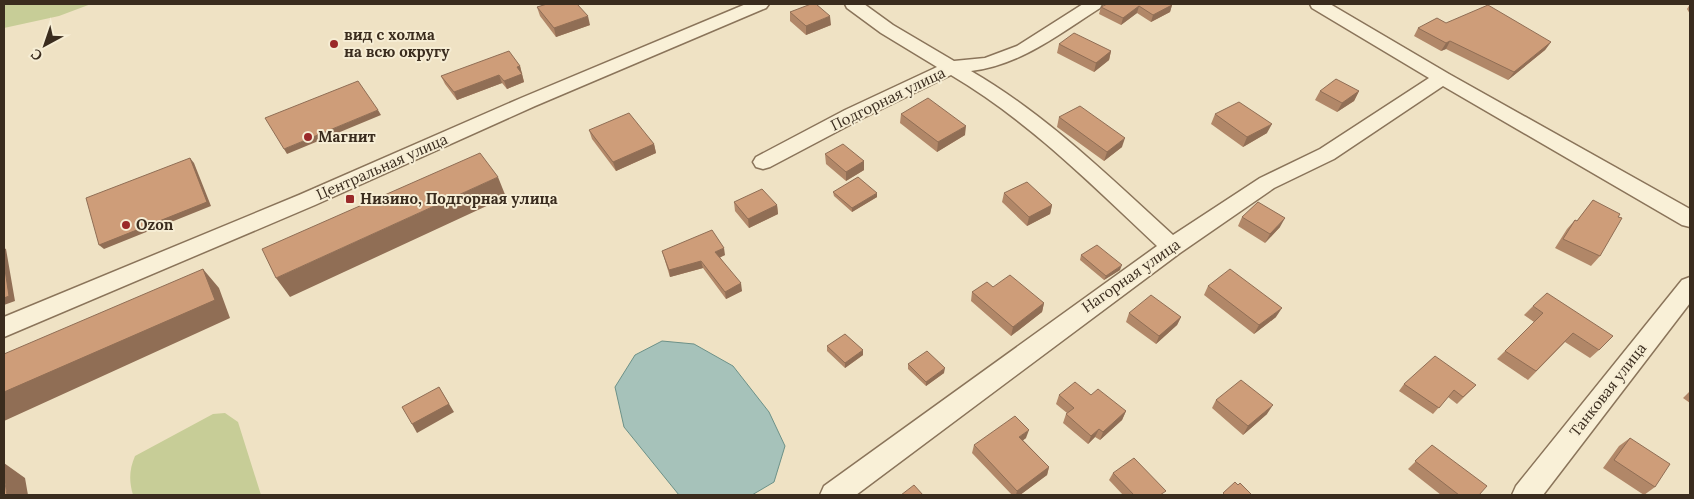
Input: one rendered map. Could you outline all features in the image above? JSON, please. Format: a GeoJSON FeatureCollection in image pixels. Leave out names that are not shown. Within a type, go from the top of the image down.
{"type":"FeatureCollection","features":[{"type":"Feature","properties":{"kind":"street","name":"Центральная улица"},"geometry":{"type":"LineString","coordinates":[[4,327],[307,200],[536,98],[760,4]]}},
{"type":"Feature","properties":{"kind":"street"},"geometry":{"type":"LineString","coordinates":[[853,4],[908,41],[998,96],[1052,137],[1172,246]]}},
{"type":"Feature","properties":{"kind":"street","name":"Подгорная улица"},"geometry":{"type":"LineString","coordinates":[[763,162],[852,115],[953,67],[988,63],[1023,50],[1094,4]]}},
{"type":"Feature","properties":{"kind":"street"},"geometry":{"type":"LineString","coordinates":[[1318,4],[1442,78],[1690,219]]}},
{"type":"Feature","properties":{"kind":"street","name":"Нагорная улица"},"geometry":{"type":"LineString","coordinates":[[834,495],[1172,246],[1267,182],[1326,154],[1442,78]]}},
{"type":"Feature","properties":{"kind":"street","name":"Танковая улица"},"geometry":{"type":"LineString","coordinates":[[1526,495],[1690,286]]}},
{"type":"Feature","properties":{"kind":"green space"},"geometry":{"type":"Polygon","coordinates":[[[4,4],[91,4],[59,16],[4,28],[4,4]]]}},
{"type":"Feature","properties":{"kind":"green space"},"geometry":{"type":"Polygon","coordinates":[[[225,413],[238,422],[261,495],[133,495],[130,476],[135,456],[213,414],[225,413]]]}},
{"type":"Feature","properties":{"kind":"water"},"geometry":{"type":"Polygon","coordinates":[[[662,341],[694,344],[733,366],[769,412],[785,446],[774,482],[752,495],[679,495],[624,427],[615,387],[635,355],[662,341]]]}},
{"type":"Feature","properties":{"kind":"building"},"geometry":{"type":"Polygon","coordinates":[[[547,4],[577,4],[588,16],[554,28],[537,7],[547,4]]]}},
{"type":"Feature","properties":{"kind":"building"},"geometry":{"type":"Polygon","coordinates":[[[816,4],[830,16],[806,26],[790,12],[816,4]]]}},
{"type":"Feature","properties":{"kind":"building"},"geometry":{"type":"Polygon","coordinates":[[[1107,4],[1172,5],[1153,15],[1139,6],[1123,18],[1101,7],[1107,4]]]}},
{"type":"Feature","properties":{"kind":"building"},"geometry":{"type":"Polygon","coordinates":[[[1488,5],[1551,42],[1514,72],[1450,41],[1446,43],[1418,28],[1437,18],[1446,23],[1488,5]]]}},
{"type":"Feature","properties":{"kind":"building"},"geometry":{"type":"Polygon","coordinates":[[[1074,33],[1111,51],[1096,63],[1059,44],[1074,33]]]}},
{"type":"Feature","properties":{"kind":"building"},"geometry":{"type":"Polygon","coordinates":[[[509,51],[520,66],[517,67],[522,74],[504,81],[499,75],[454,92],[441,76],[509,51]]]}},
{"type":"Feature","properties":{"kind":"building"},"geometry":{"type":"Polygon","coordinates":[[[1336,79],[1359,91],[1342,103],[1320,91],[1336,79]]]}},
{"type":"Feature","properties":{"kind":"building"},"geometry":{"type":"Polygon","coordinates":[[[358,81],[378,110],[284,149],[265,118],[358,81]]]}},
{"type":"Feature","properties":{"kind":"building"},"geometry":{"type":"Polygon","coordinates":[[[928,98],[966,126],[938,142],[901,114],[928,98]]]}},
{"type":"Feature","properties":{"kind":"building"},"geometry":{"type":"Polygon","coordinates":[[[1239,102],[1272,124],[1247,137],[1215,114],[1239,102]]]}},
{"type":"Feature","properties":{"kind":"building"},"geometry":{"type":"Polygon","coordinates":[[[1080,106],[1125,138],[1107,152],[1059,117],[1080,106]]]}},
{"type":"Feature","properties":{"kind":"building"},"geometry":{"type":"Polygon","coordinates":[[[629,113],[654,144],[613,162],[589,130],[629,113]]]}},
{"type":"Feature","properties":{"kind":"building"},"geometry":{"type":"Polygon","coordinates":[[[843,144],[864,161],[846,172],[825,154],[843,144]]]}},
{"type":"Feature","properties":{"kind":"building"},"geometry":{"type":"Polygon","coordinates":[[[480,153],[498,177],[276,278],[262,249],[480,153]]]}},
{"type":"Feature","properties":{"kind":"building"},"geometry":{"type":"Polygon","coordinates":[[[190,158],[207,202],[99,245],[86,198],[190,158]]]}},
{"type":"Feature","properties":{"kind":"building"},"geometry":{"type":"Polygon","coordinates":[[[858,177],[877,193],[852,208],[833,192],[858,177]]]}},
{"type":"Feature","properties":{"kind":"building"},"geometry":{"type":"Polygon","coordinates":[[[1027,182],[1052,205],[1029,217],[1004,193],[1027,182]]]}},
{"type":"Feature","properties":{"kind":"building"},"geometry":{"type":"Polygon","coordinates":[[[762,189],[777,205],[748,219],[734,202],[762,189]]]}},
{"type":"Feature","properties":{"kind":"building"},"geometry":{"type":"Polygon","coordinates":[[[1593,200],[1620,214],[1618,217],[1622,218],[1600,256],[1563,239],[1575,220],[1577,221],[1593,200]]]}},
{"type":"Feature","properties":{"kind":"building"},"geometry":{"type":"Polygon","coordinates":[[[1258,202],[1285,218],[1270,234],[1242,217],[1258,202]]]}},
{"type":"Feature","properties":{"kind":"building"},"geometry":{"type":"Polygon","coordinates":[[[712,230],[724,248],[715,252],[741,283],[725,292],[701,261],[669,270],[662,251],[712,230]]]}},
{"type":"Feature","properties":{"kind":"building"},"geometry":{"type":"Polygon","coordinates":[[[1097,245],[1122,265],[1106,276],[1081,255],[1097,245]]]}},
{"type":"Feature","properties":{"kind":"building"},"geometry":{"type":"Polygon","coordinates":[[[4,263],[9,296],[4,298],[4,263]]]}},
{"type":"Feature","properties":{"kind":"building"},"geometry":{"type":"Polygon","coordinates":[[[203,269],[215,300],[4,392],[4,354],[203,269]]]}},
{"type":"Feature","properties":{"kind":"building"},"geometry":{"type":"Polygon","coordinates":[[[1230,269],[1282,308],[1259,325],[1208,286],[1230,269]]]}},
{"type":"Feature","properties":{"kind":"building"},"geometry":{"type":"Polygon","coordinates":[[[1010,275],[1044,303],[1013,327],[972,292],[987,282],[993,287],[1010,275]]]}},
{"type":"Feature","properties":{"kind":"building"},"geometry":{"type":"Polygon","coordinates":[[[1547,293],[1613,336],[1599,350],[1573,333],[1536,371],[1505,351],[1543,313],[1533,306],[1547,293]]]}},
{"type":"Feature","properties":{"kind":"building"},"geometry":{"type":"Polygon","coordinates":[[[1151,295],[1181,317],[1159,336],[1129,313],[1151,295]]]}},
{"type":"Feature","properties":{"kind":"building"},"geometry":{"type":"Polygon","coordinates":[[[845,334],[863,350],[845,363],[827,346],[845,334]]]}},
{"type":"Feature","properties":{"kind":"building"},"geometry":{"type":"Polygon","coordinates":[[[927,351],[945,368],[926,382],[908,364],[927,351]]]}},
{"type":"Feature","properties":{"kind":"building"},"geometry":{"type":"Polygon","coordinates":[[[1435,356],[1476,385],[1463,397],[1454,390],[1439,408],[1404,384],[1435,356]]]}},
{"type":"Feature","properties":{"kind":"building"},"geometry":{"type":"Polygon","coordinates":[[[1241,380],[1273,405],[1248,426],[1216,400],[1241,380]]]}},
{"type":"Feature","properties":{"kind":"building"},"geometry":{"type":"Polygon","coordinates":[[[1075,382],[1091,395],[1098,389],[1126,411],[1103,432],[1099,429],[1091,436],[1066,414],[1074,408],[1059,395],[1075,382]]]}},
{"type":"Feature","properties":{"kind":"building"},"geometry":{"type":"Polygon","coordinates":[[[439,387],[449,404],[412,424],[402,407],[439,387]]]}},
{"type":"Feature","properties":{"kind":"building"},"geometry":{"type":"Polygon","coordinates":[[[1015,416],[1029,430],[1019,437],[1049,467],[1017,491],[974,445],[1015,416]]]}},
{"type":"Feature","properties":{"kind":"building"},"geometry":{"type":"Polygon","coordinates":[[[1630,438],[1670,464],[1655,487],[1614,460],[1630,438]]]}},
{"type":"Feature","properties":{"kind":"building"},"geometry":{"type":"Polygon","coordinates":[[[1432,445],[1487,486],[1479,495],[1459,495],[1415,461],[1432,445]]]}},
{"type":"Feature","properties":{"kind":"building"},"geometry":{"type":"Polygon","coordinates":[[[1134,458],[1166,491],[1160,495],[1134,495],[1113,473],[1134,458]]]}},
{"type":"Feature","properties":{"kind":"building"},"geometry":{"type":"Polygon","coordinates":[[[4,477],[7,495],[4,495],[4,477]]]}},
{"type":"Feature","properties":{"kind":"building"},"geometry":{"type":"Polygon","coordinates":[[[1235,482],[1238,485],[1240,483],[1252,495],[1225,495],[1223,493],[1235,482]]]}},
{"type":"Feature","properties":{"kind":"building"},"geometry":{"type":"Polygon","coordinates":[[[914,485],[923,495],[901,495],[914,485]]]}},
{"type":"Feature","properties":{"kind":"place","name":"вид с холма на всю округу"},"geometry":{"type":"Point","coordinates":[334,44]}},
{"type":"Feature","properties":{"kind":"place","name":"Магнит"},"geometry":{"type":"Point","coordinates":[308,137]}},
{"type":"Feature","properties":{"kind":"place","name":"Низино, Подгорная улица"},"geometry":{"type":"Point","coordinates":[350,199]}},
{"type":"Feature","properties":{"kind":"place","name":"Ozon"},"geometry":{"type":"Point","coordinates":[126,225]}}]}
